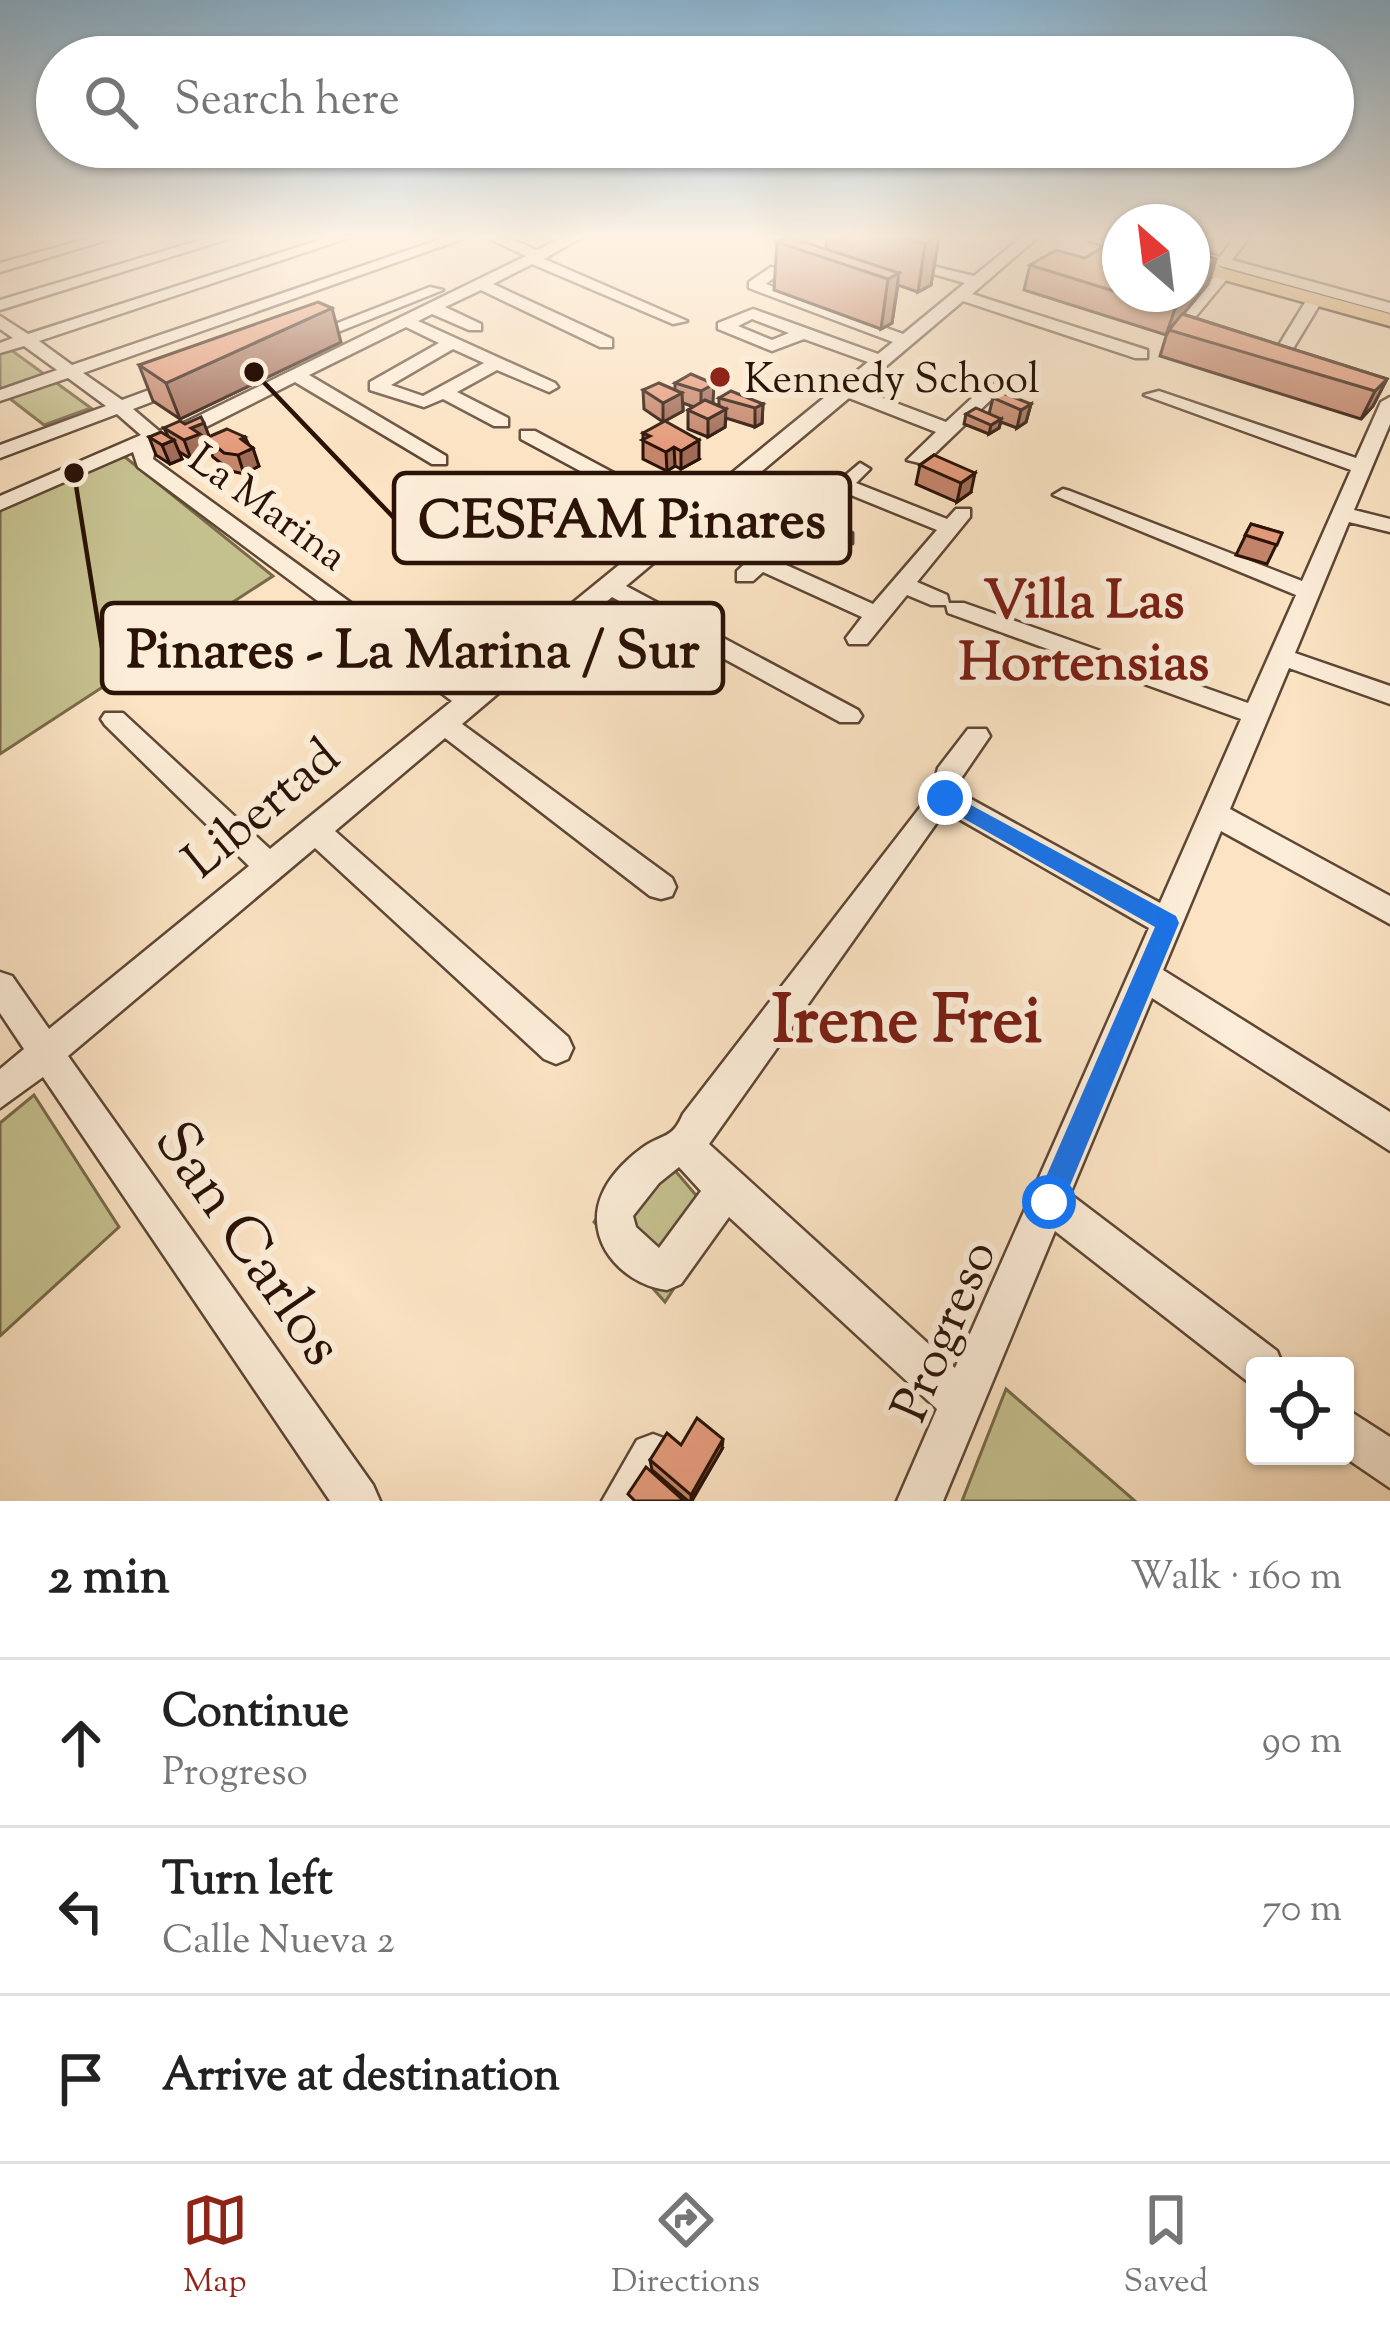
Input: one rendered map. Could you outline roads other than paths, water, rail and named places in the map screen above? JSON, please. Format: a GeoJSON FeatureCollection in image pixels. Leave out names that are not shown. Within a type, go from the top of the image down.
{"type":"FeatureCollection","features":[{"type":"Feature","properties":{"kind":"main road"},"geometry":{"type":"LineString","coordinates":[[1344,307],[1390,320]]}},
{"type":"Feature","properties":{"kind":"street"},"geometry":{"type":"LineString","coordinates":[[0,348],[127,307]]}},
{"type":"Feature","properties":{"kind":"street"},"geometry":{"type":"LineString","coordinates":[[0,396],[241,307]]}},
{"type":"Feature","properties":{"kind":"street"},"geometry":{"type":"LineString","coordinates":[[292,343],[392,307]]}},
{"type":"Feature","properties":{"kind":"street"},"geometry":{"type":"LineString","coordinates":[[0,504],[109,452],[191,427],[433,308],[467,323],[487,307]]}},
{"type":"Feature","properties":{"kind":"street"},"geometry":{"type":"LineString","coordinates":[[530,307],[606,343]]}},
{"type":"Feature","properties":{"kind":"street"},"geometry":{"type":"LineString","coordinates":[[648,307],[679,321]]}},
{"type":"Feature","properties":{"kind":"street"},"geometry":{"type":"LineString","coordinates":[[812,307],[905,341]]}},
{"type":"Feature","properties":{"kind":"street","name":"Libertad"},"geometry":{"type":"LineString","coordinates":[[0,1090],[945,307]]}},
{"type":"Feature","properties":{"kind":"street"},"geometry":{"type":"LineString","coordinates":[[1018,307],[1141,354]]}},
{"type":"Feature","properties":{"kind":"street"},"geometry":{"type":"LineString","coordinates":[[1186,318],[1194,307]]}},
{"type":"Feature","properties":{"kind":"street"},"geometry":{"type":"LineString","coordinates":[[1262,346],[1291,355],[1312,307]]}},
{"type":"Feature","properties":{"kind":"street"},"geometry":{"type":"LineString","coordinates":[[318,318],[364,342]]}},
{"type":"Feature","properties":{"kind":"street","name":"La Marina"},"geometry":{"type":"LineString","coordinates":[[0,321],[148,428],[141,453],[146,463],[467,700]]}},
{"type":"Feature","properties":{"kind":"street"},"geometry":{"type":"LineString","coordinates":[[406,321],[549,387]]}},
{"type":"Feature","properties":{"kind":"street"},"geometry":{"type":"LineString","coordinates":[[802,333],[880,362]]}},
{"type":"Feature","properties":{"kind":"street"},"geometry":{"type":"LineString","coordinates":[[454,341],[376,386],[418,403],[497,363]]}},
{"type":"Feature","properties":{"kind":"street"},"geometry":{"type":"LineString","coordinates":[[0,452],[206,375]]}},
{"type":"Feature","properties":{"kind":"street"},"geometry":{"type":"LineString","coordinates":[[296,375],[440,460]]}},
{"type":"Feature","properties":{"kind":"street"},"geometry":{"type":"LineString","coordinates":[[917,460],[993,388]]}},
{"type":"Feature","properties":{"kind":"street"},"geometry":{"type":"LineString","coordinates":[[844,390],[949,430]]}},
{"type":"Feature","properties":{"kind":"street"},"geometry":{"type":"LineString","coordinates":[[444,392],[501,422]]}},
{"type":"Feature","properties":{"kind":"street"},"geometry":{"type":"LineString","coordinates":[[1153,394],[1362,467]]}},
{"type":"Feature","properties":{"kind":"street","name":"Progreso"},"geometry":{"type":"LineString","coordinates":[[920,1501],[1389,407]]}},
{"type":"Feature","properties":{"kind":"street"},"geometry":{"type":"LineString","coordinates":[[528,435],[686,520]]}},
{"type":"Feature","properties":{"kind":"street"},"geometry":{"type":"LineString","coordinates":[[858,638],[957,520],[852,477],[753,569],[877,615]]}},
{"type":"Feature","properties":{"kind":"street"},"geometry":{"type":"LineString","coordinates":[[727,487],[844,538]]}},
{"type":"Feature","properties":{"kind":"street"},"geometry":{"type":"LineString","coordinates":[[1063,495],[1308,592]]}},
{"type":"Feature","properties":{"kind":"street"},"geometry":{"type":"LineString","coordinates":[[1342,512],[1390,526]]}},
{"type":"Feature","properties":{"kind":"street"},"geometry":{"type":"LineString","coordinates":[[607,585],[849,716]]}},
{"type":"Feature","properties":{"kind":"street"},"geometry":{"type":"LineString","coordinates":[[903,585],[1256,715]]}},
{"type":"Feature","properties":{"kind":"street"},"geometry":{"type":"LineString","coordinates":[[682,675],[720,646]]}},
{"type":"Feature","properties":{"kind":"street"},"geometry":{"type":"LineString","coordinates":[[1281,657],[1390,695]]}},
{"type":"Feature","properties":{"kind":"street"},"geometry":{"type":"LineString","coordinates":[[114,719],[268,866]]}},
{"type":"Feature","properties":{"kind":"street"},"geometry":{"type":"LineString","coordinates":[[441,722],[661,887]]}},
{"type":"Feature","properties":{"kind":"street"},"geometry":{"type":"LineString","coordinates":[[945,798],[948,775],[977,736]]}},
{"type":"Feature","properties":{"kind":"street"},"geometry":{"type":"LineString","coordinates":[[945,798],[1168,923]]}},
{"type":"Feature","properties":{"kind":"street"},"geometry":{"type":"LineString","coordinates":[[945,798],[935,803],[696,1127],[690,1147],[696,1160],[726,1189],[962,1403]]}},
{"type":"Feature","properties":{"kind":"street"},"geometry":{"type":"LineString","coordinates":[[1214,814],[1390,911]]}},
{"type":"Feature","properties":{"kind":"street"},"geometry":{"type":"LineString","coordinates":[[313,829],[556,1048]]}},
{"type":"Feature","properties":{"kind":"street"},"geometry":{"type":"LineString","coordinates":[[1145,976],[1390,1133]]}},
{"type":"Feature","properties":{"kind":"street","name":"San Carlos"},"geometry":{"type":"LineString","coordinates":[[0,986],[357,1501]]}},
{"type":"Feature","properties":{"kind":"street"},"geometry":{"type":"LineString","coordinates":[[690,1147],[672,1150],[656,1160],[616,1205],[611,1219],[615,1232],[649,1267],[667,1270],[726,1189]]}},
{"type":"Feature","properties":{"kind":"street"},"geometry":{"type":"LineString","coordinates":[[1049,1202],[1250,1357]]}},
{"type":"Feature","properties":{"kind":"street"},"geometry":{"type":"LineString","coordinates":[[1354,1437],[1390,1465]]}},
{"type":"Feature","properties":{"kind":"street"},"geometry":{"type":"LineString","coordinates":[[625,1501],[652,1456]]}},
{"type":"Feature","properties":{"kind":"place","name":"CESFAM Pinares"},"geometry":{"type":"Point","coordinates":[254,372]}},
{"type":"Feature","properties":{"kind":"place","name":"Kennedy School"},"geometry":{"type":"Point","coordinates":[720,377]}},
{"type":"Feature","properties":{"kind":"place","name":"Pinares - La Marina / Sur"},"geometry":{"type":"Point","coordinates":[74,473]}},
{"type":"Feature","properties":{"kind":"district","name":"Villa Las Hortensias"},"geometry":{"type":"Point","coordinates":[1084,629]}},
{"type":"Feature","properties":{"kind":"district","name":"Irene Frei"},"geometry":{"type":"Point","coordinates":[907,1018]}}]}
